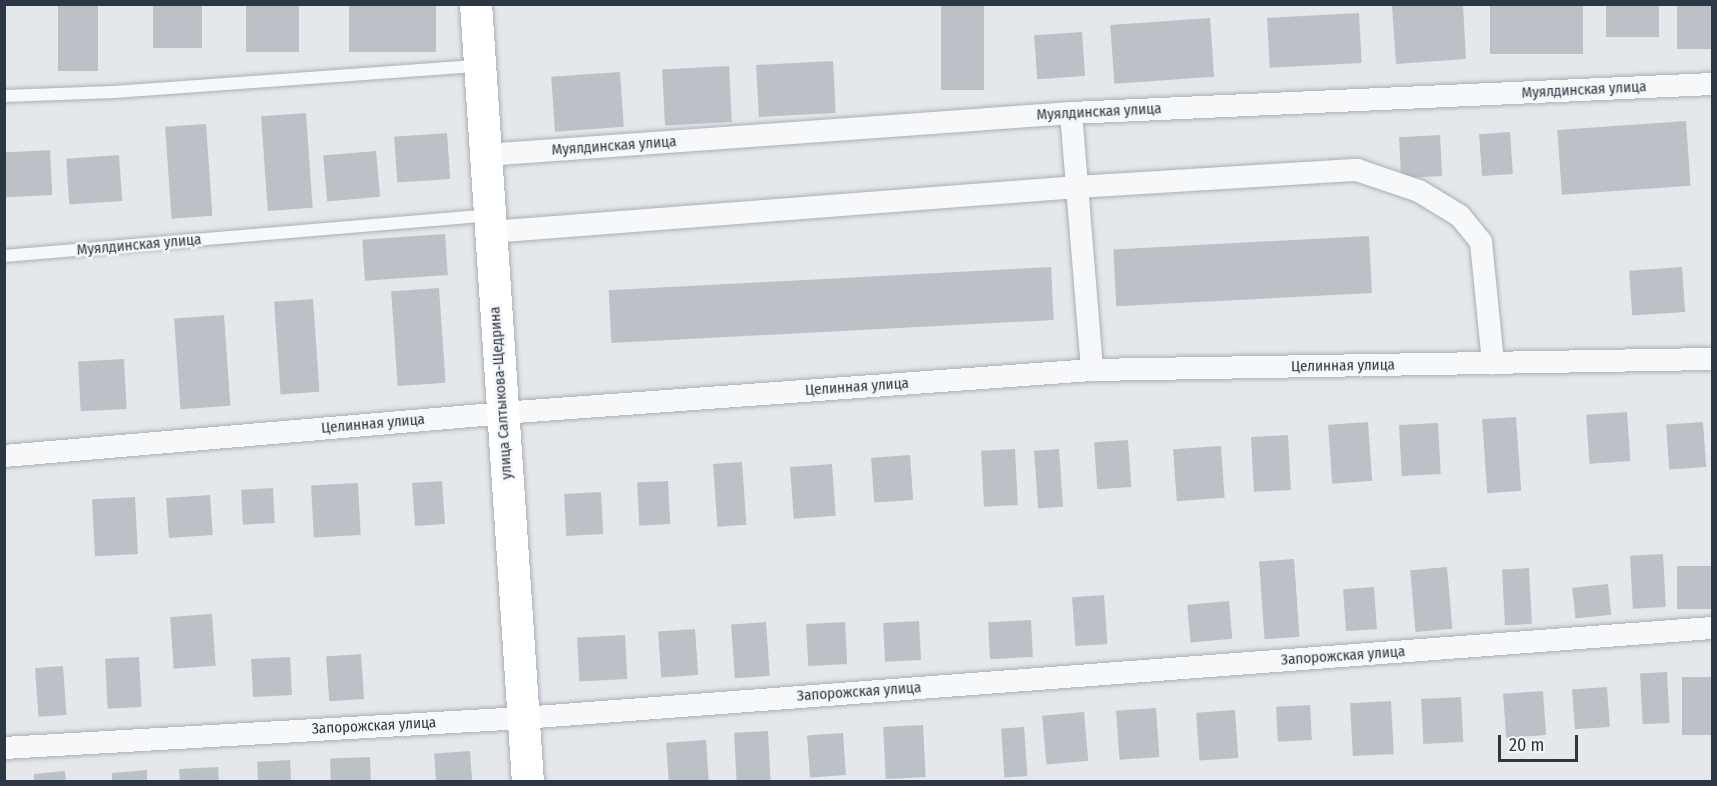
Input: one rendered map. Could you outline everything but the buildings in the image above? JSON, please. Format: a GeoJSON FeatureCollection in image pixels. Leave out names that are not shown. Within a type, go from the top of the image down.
{"type":"FeatureCollection","features":[{"type":"Feature","properties":{"kind":"street","name":"улица Салтыкова-Щедрина"},"geometry":{"type":"LineString","coordinates":[[476,4],[528,782]]}},
{"type":"Feature","properties":{"kind":"street","name":"Муялдинская улица"},"geometry":{"type":"LineString","coordinates":[[485,155],[1071,113],[1713,84]]}},
{"type":"Feature","properties":{"kind":"street"},"geometry":{"type":"LineString","coordinates":[[1071,113],[1092,370]]}},
{"type":"Feature","properties":{"kind":"street"},"geometry":{"type":"LineString","coordinates":[[490,223],[1357,170],[1419,191],[1460,216],[1481,242],[1493,363]]}},
{"type":"Feature","properties":{"kind":"street","name":"Целинная улица"},"geometry":{"type":"LineString","coordinates":[[4,456],[502,413],[1092,370],[1713,359]]}},
{"type":"Feature","properties":{"kind":"street","name":"Запорожская улица"},"geometry":{"type":"LineString","coordinates":[[4,748],[523,718],[1713,628]]}},
{"type":"Feature","properties":{"kind":"lane"},"geometry":{"type":"LineString","coordinates":[[4,96],[114,92],[480,66]]}},
{"type":"Feature","properties":{"kind":"lane","name":"Муялдинская улица"},"geometry":{"type":"LineString","coordinates":[[4,256],[490,223]]}}]}
